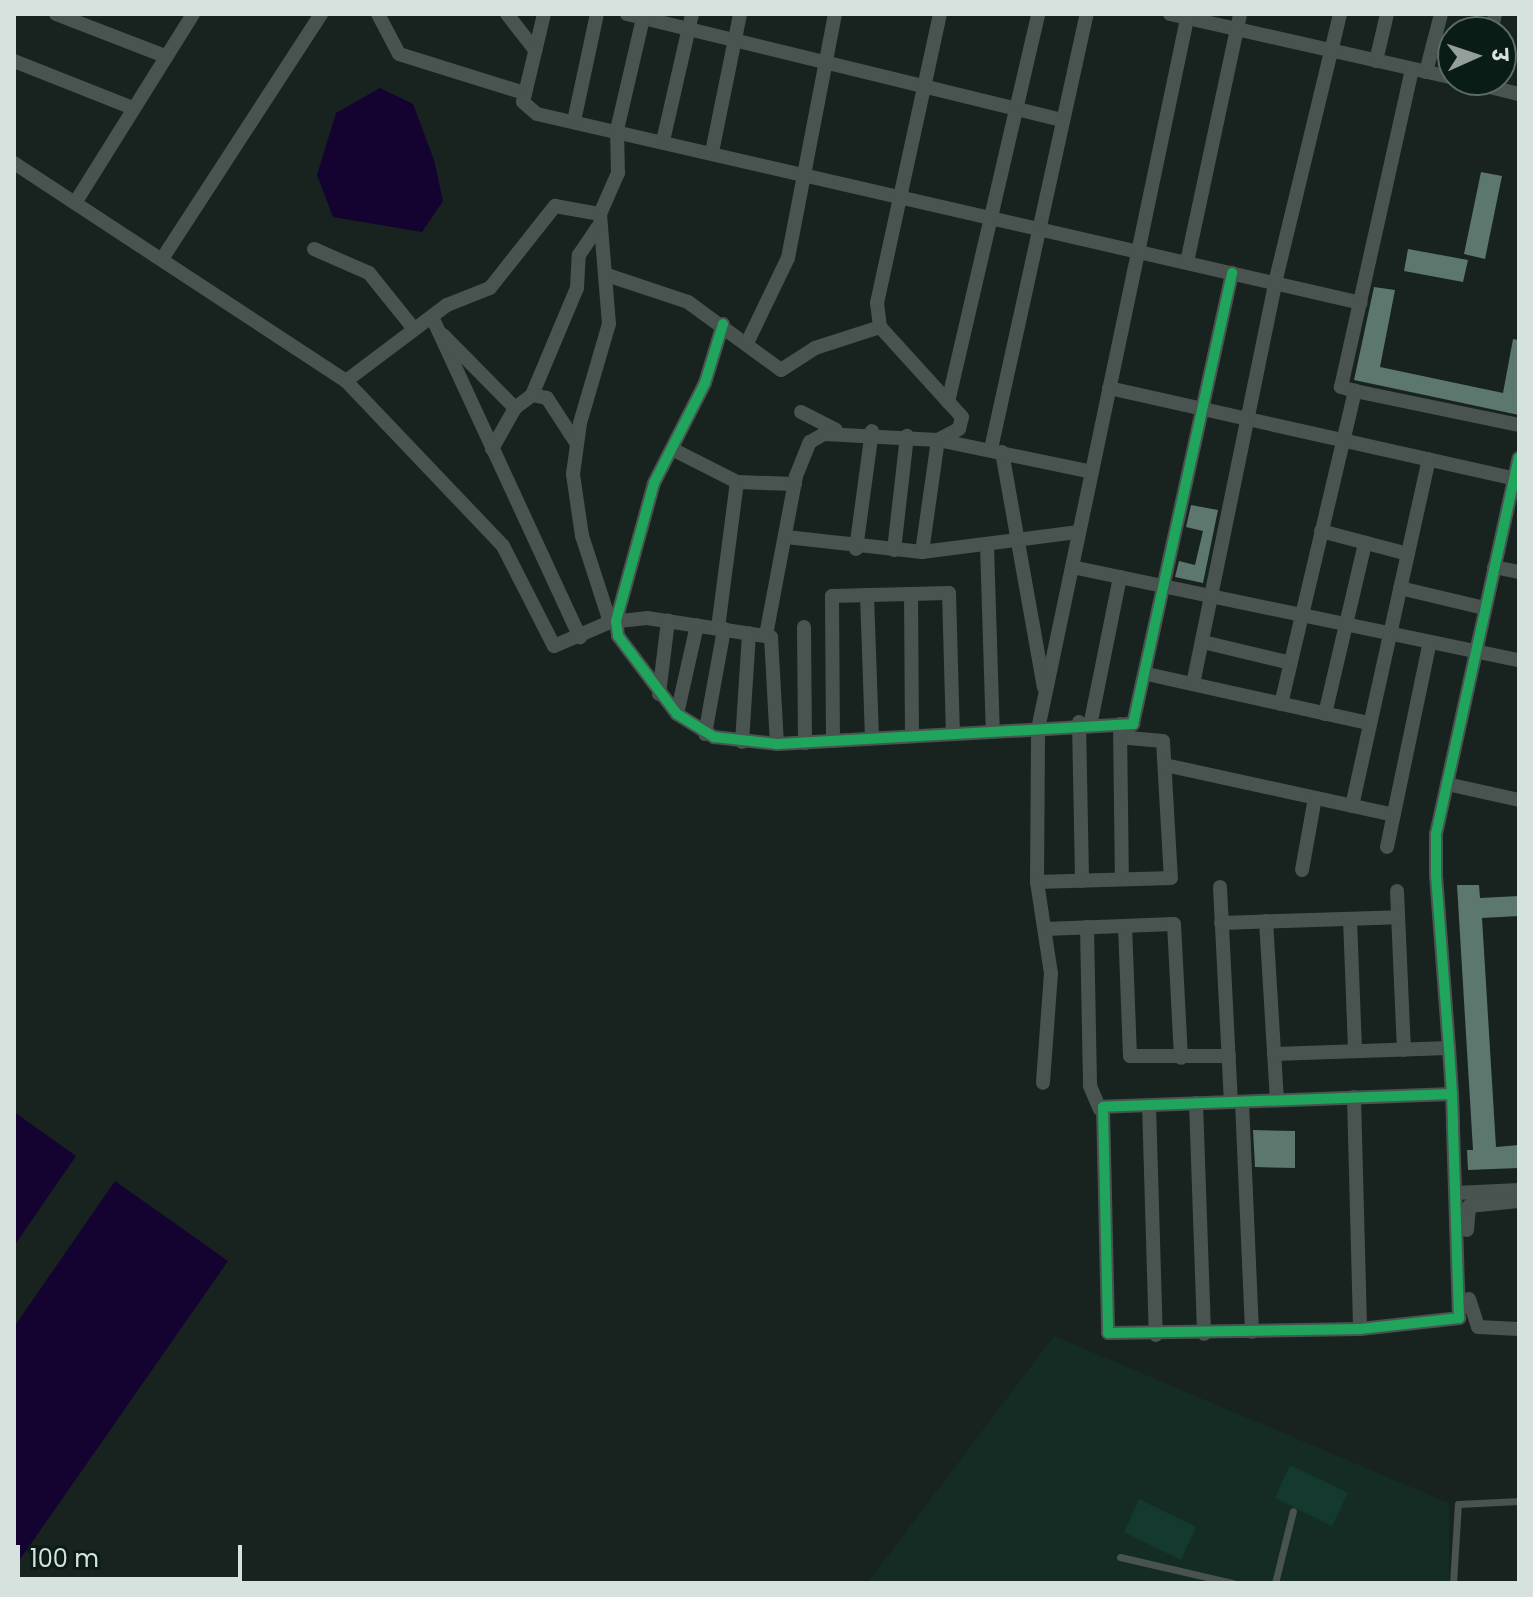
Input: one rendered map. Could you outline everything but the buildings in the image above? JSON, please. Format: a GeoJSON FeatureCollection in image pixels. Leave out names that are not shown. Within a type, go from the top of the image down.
{"type":"FeatureCollection","features":[{"type":"Feature","properties":{"kind":"street"},"geometry":{"type":"LineString","coordinates":[[56,14],[165,56]]}},
{"type":"Feature","properties":{"kind":"street"},"geometry":{"type":"LineString","coordinates":[[75,203],[130,107],[193,14]]}},
{"type":"Feature","properties":{"kind":"street"},"geometry":{"type":"LineString","coordinates":[[162,259],[321,14]]}},
{"type":"Feature","properties":{"kind":"street"},"geometry":{"type":"LineString","coordinates":[[378,14],[399,54],[524,93]]}},
{"type":"Feature","properties":{"kind":"street"},"geometry":{"type":"LineString","coordinates":[[507,14],[535,50]]}},
{"type":"Feature","properties":{"kind":"street"},"geometry":{"type":"LineString","coordinates":[[544,14],[524,93],[531,111],[1361,303]]}},
{"type":"Feature","properties":{"kind":"street"},"geometry":{"type":"LineString","coordinates":[[574,121],[597,14]]}},
{"type":"Feature","properties":{"kind":"street"},"geometry":{"type":"LineString","coordinates":[[627,14],[690,22],[735,40],[1062,120]]}},
{"type":"Feature","properties":{"kind":"street"},"geometry":{"type":"LineString","coordinates":[[712,152],[740,14]]}},
{"type":"Feature","properties":{"kind":"street"},"geometry":{"type":"LineString","coordinates":[[748,341],[784,272],[835,14]]}},
{"type":"Feature","properties":{"kind":"street"},"geometry":{"type":"LineString","coordinates":[[938,440],[959,429],[962,417],[880,327],[877,303],[940,14]]}},
{"type":"Feature","properties":{"kind":"street"},"geometry":{"type":"LineString","coordinates":[[948,402],[1038,14]]}},
{"type":"Feature","properties":{"kind":"street"},"geometry":{"type":"LineString","coordinates":[[1046,693],[996,450],[1038,227],[1087,14]]}},
{"type":"Feature","properties":{"kind":"street"},"geometry":{"type":"LineString","coordinates":[[1170,14],[1238,21],[1331,50],[1437,74]]}},
{"type":"Feature","properties":{"kind":"street"},"geometry":{"type":"LineString","coordinates":[[1193,684],[1251,418],[1275,283],[1340,14]]}},
{"type":"Feature","properties":{"kind":"street"},"geometry":{"type":"LineString","coordinates":[[1376,61],[1387,14]]}},
{"type":"Feature","properties":{"kind":"street"},"geometry":{"type":"LineString","coordinates":[[1441,14],[1419,70],[1341,387],[1519,425]]}},
{"type":"Feature","properties":{"kind":"street"},"geometry":{"type":"LineString","coordinates":[[492,449],[515,408],[532,395],[577,288],[579,255],[599,220],[618,173],[617,130],[644,16]]}},
{"type":"Feature","properties":{"kind":"street"},"geometry":{"type":"LineString","coordinates":[[1043,1083],[1051,973],[1037,882],[1038,729],[1188,16]]}},
{"type":"Feature","properties":{"kind":"street"},"geometry":{"type":"LineString","coordinates":[[1187,262],[1238,21]]}},
{"type":"Feature","properties":{"kind":"street"},"geometry":{"type":"LineString","coordinates":[[663,141],[690,22]]}},
{"type":"Feature","properties":{"kind":"street"},"geometry":{"type":"LineString","coordinates":[[14,61],[130,107]]}},
{"type":"Feature","properties":{"kind":"street"},"geometry":{"type":"LineString","coordinates":[[14,163],[346,381],[503,546],[551,642],[580,637],[613,622],[668,621],[766,635],[776,643],[777,744]]}},
{"type":"Feature","properties":{"kind":"street"},"geometry":{"type":"LineString","coordinates":[[346,381],[432,317],[490,288],[555,206],[599,220]]}},
{"type":"Feature","properties":{"kind":"street"},"geometry":{"type":"LineString","coordinates":[[599,220],[607,275],[609,324],[575,441],[575,506],[618,636],[659,694],[677,714],[705,734],[742,742],[805,743],[1038,729],[1085,722],[1123,724],[1137,719],[1161,586],[1232,273]]}},
{"type":"Feature","properties":{"kind":"street"},"geometry":{"type":"LineString","coordinates":[[314,249],[369,273],[414,329]]}},
{"type":"Feature","properties":{"kind":"street"},"geometry":{"type":"LineString","coordinates":[[607,275],[662,289],[748,341],[781,370],[815,348],[880,327]]}},
{"type":"Feature","properties":{"kind":"street"},"geometry":{"type":"LineString","coordinates":[[432,317],[580,637]]}},
{"type":"Feature","properties":{"kind":"street"},"geometry":{"type":"LineString","coordinates":[[613,622],[654,483],[705,383],[723,324]]}},
{"type":"Feature","properties":{"kind":"street"},"geometry":{"type":"LineString","coordinates":[[439,333],[515,408]]}},
{"type":"Feature","properties":{"kind":"street"},"geometry":{"type":"LineString","coordinates":[[1109,388],[1516,480]]}},
{"type":"Feature","properties":{"kind":"street"},"geometry":{"type":"LineString","coordinates":[[1281,704],[1355,391]]}},
{"type":"Feature","properties":{"kind":"street"},"geometry":{"type":"LineString","coordinates":[[532,395],[547,398],[575,441]]}},
{"type":"Feature","properties":{"kind":"street"},"geometry":{"type":"LineString","coordinates":[[801,412],[836,430],[872,431],[938,440],[1092,472]]}},
{"type":"Feature","properties":{"kind":"street"},"geometry":{"type":"LineString","coordinates":[[766,635],[795,484],[810,442],[836,430]]}},
{"type":"Feature","properties":{"kind":"street"},"geometry":{"type":"LineString","coordinates":[[856,549],[872,431]]}},
{"type":"Feature","properties":{"kind":"street"},"geometry":{"type":"LineString","coordinates":[[894,550],[907,436]]}},
{"type":"Feature","properties":{"kind":"street"},"geometry":{"type":"LineString","coordinates":[[922,552],[938,440]]}},
{"type":"Feature","properties":{"kind":"street"},"geometry":{"type":"LineString","coordinates":[[672,449],[737,482],[795,484]]}},
{"type":"Feature","properties":{"kind":"street"},"geometry":{"type":"LineString","coordinates":[[1087,927],[1090,1086],[1100,1109],[1108,1333],[1204,1334],[1457,1322],[1452,1094],[1435,855],[1474,651],[1519,458]]}},
{"type":"Feature","properties":{"kind":"street"},"geometry":{"type":"LineString","coordinates":[[1352,806],[1429,459]]}},
{"type":"Feature","properties":{"kind":"street"},"geometry":{"type":"LineString","coordinates":[[705,734],[721,629],[737,482]]}},
{"type":"Feature","properties":{"kind":"street"},"geometry":{"type":"LineString","coordinates":[[1321,531],[1408,554]]}},
{"type":"Feature","properties":{"kind":"street"},"geometry":{"type":"LineString","coordinates":[[786,537],[856,549],[922,552],[1079,532]]}},
{"type":"Feature","properties":{"kind":"street"},"geometry":{"type":"LineString","coordinates":[[1325,714],[1365,543]]}},
{"type":"Feature","properties":{"kind":"street"},"geometry":{"type":"LineString","coordinates":[[987,546],[993,732]]}},
{"type":"Feature","properties":{"kind":"street"},"geometry":{"type":"LineString","coordinates":[[1072,567],[1519,660]]}},
{"type":"Feature","properties":{"kind":"street"},"geometry":{"type":"LineString","coordinates":[[1494,567],[1519,572]]}},
{"type":"Feature","properties":{"kind":"street"},"geometry":{"type":"LineString","coordinates":[[1082,881],[1085,722],[1120,577]]}},
{"type":"Feature","properties":{"kind":"street"},"geometry":{"type":"LineString","coordinates":[[1400,588],[1484,608]]}},
{"type":"Feature","properties":{"kind":"street"},"geometry":{"type":"LineString","coordinates":[[833,741],[832,596],[949,593],[953,734]]}},
{"type":"Feature","properties":{"kind":"street"},"geometry":{"type":"LineString","coordinates":[[911,594],[912,735]]}},
{"type":"Feature","properties":{"kind":"street"},"geometry":{"type":"LineString","coordinates":[[867,595],[872,738]]}},
{"type":"Feature","properties":{"kind":"street"},"geometry":{"type":"LineString","coordinates":[[659,694],[668,621]]}},
{"type":"Feature","properties":{"kind":"street"},"geometry":{"type":"LineString","coordinates":[[677,714],[697,625]]}},
{"type":"Feature","properties":{"kind":"street"},"geometry":{"type":"LineString","coordinates":[[804,627],[805,743]]}},
{"type":"Feature","properties":{"kind":"street"},"geometry":{"type":"LineString","coordinates":[[742,742],[749,633]]}},
{"type":"Feature","properties":{"kind":"street"},"geometry":{"type":"LineString","coordinates":[[1203,642],[1291,663]]}},
{"type":"Feature","properties":{"kind":"street"},"geometry":{"type":"LineString","coordinates":[[1387,847],[1430,642]]}},
{"type":"Feature","properties":{"kind":"street"},"geometry":{"type":"LineString","coordinates":[[1147,674],[1368,723]]}},
{"type":"Feature","properties":{"kind":"street"},"geometry":{"type":"LineString","coordinates":[[1037,882],[1171,878],[1161,739],[1129,738],[1123,724]]}},
{"type":"Feature","properties":{"kind":"street"},"geometry":{"type":"LineString","coordinates":[[1122,879],[1123,724]]}},
{"type":"Feature","properties":{"kind":"street"},"geometry":{"type":"LineString","coordinates":[[1165,765],[1394,815]]}},
{"type":"Feature","properties":{"kind":"street"},"geometry":{"type":"LineString","coordinates":[[1447,784],[1519,800]]}},
{"type":"Feature","properties":{"kind":"street"},"geometry":{"type":"LineString","coordinates":[[1302,870],[1315,798]]}},
{"type":"Feature","properties":{"kind":"street"},"geometry":{"type":"LineString","coordinates":[[1220,887],[1229,1056],[1237,1102],[1252,1332]]}},
{"type":"Feature","properties":{"kind":"street"},"geometry":{"type":"LineString","coordinates":[[1397,891],[1404,1050]]}},
{"type":"Feature","properties":{"kind":"street"},"geometry":{"type":"LineString","coordinates":[[1221,923],[1398,917]]}},
{"type":"Feature","properties":{"kind":"street"},"geometry":{"type":"LineString","coordinates":[[1350,919],[1355,1051]]}},
{"type":"Feature","properties":{"kind":"street"},"geometry":{"type":"LineString","coordinates":[[1266,921],[1277,1100]]}},
{"type":"Feature","properties":{"kind":"street"},"geometry":{"type":"LineString","coordinates":[[1045,929],[1174,924],[1181,1058]]}},
{"type":"Feature","properties":{"kind":"street"},"geometry":{"type":"LineString","coordinates":[[1125,926],[1130,1056],[1229,1056]]}},
{"type":"Feature","properties":{"kind":"street"},"geometry":{"type":"LineString","coordinates":[[1274,1054],[1449,1048]]}},
{"type":"Feature","properties":{"kind":"street"},"geometry":{"type":"LineString","coordinates":[[1100,1109],[1452,1094]]}},
{"type":"Feature","properties":{"kind":"street"},"geometry":{"type":"LineString","coordinates":[[1354,1097],[1360,1329]]}},
{"type":"Feature","properties":{"kind":"street"},"geometry":{"type":"LineString","coordinates":[[1196,1103],[1204,1334]]}},
{"type":"Feature","properties":{"kind":"street"},"geometry":{"type":"LineString","coordinates":[[1149,1105],[1156,1335]]}},
{"type":"Feature","properties":{"kind":"street"},"geometry":{"type":"LineString","coordinates":[[1456,1193],[1519,1190]]}},
{"type":"Feature","properties":{"kind":"street"},"geometry":{"type":"LineString","coordinates":[[1519,1201],[1477,1204],[1466,1215],[1470,1315],[1478,1327],[1519,1329]]}},
{"type":"Feature","properties":{"kind":"lane"},"geometry":{"type":"LineString","coordinates":[[1453,1583],[1458,1504],[1519,1501]]}},
{"type":"Feature","properties":{"kind":"lane"},"geometry":{"type":"LineString","coordinates":[[1275,1583],[1293,1511]]}},
{"type":"Feature","properties":{"kind":"lane"},"geometry":{"type":"LineString","coordinates":[[1120,1557],[1233,1583]]}},
{"type":"Feature","properties":{"kind":"shaded area"},"geometry":{"type":"Polygon","coordinates":[[[380,88],[413,104],[434,160],[443,201],[422,232],[333,217],[317,175],[336,113],[380,88]]]}},
{"type":"Feature","properties":{"kind":"shaded area"},"geometry":{"type":"Polygon","coordinates":[[[14,1112],[76,1156],[14,1246],[14,1112]]]}},
{"type":"Feature","properties":{"kind":"shaded area"},"geometry":{"type":"Polygon","coordinates":[[[115,1181],[228,1261],[14,1568],[14,1327],[115,1181]]]}},
{"type":"Feature","properties":{"kind":"shaded area"},"geometry":{"type":"Polygon","coordinates":[[[1054,1336],[1449,1503],[1449,1583],[867,1583],[1054,1336]]]}},
{"type":"Feature","properties":{"kind":"shaded area"},"geometry":{"type":"Polygon","coordinates":[[[1290,1465],[1348,1493],[1332,1526],[1275,1498],[1290,1465]]]}},
{"type":"Feature","properties":{"kind":"shaded area"},"geometry":{"type":"Polygon","coordinates":[[[1139,1499],[1196,1527],[1181,1560],[1124,1532],[1139,1499]]]}},
{"type":"Feature","properties":{"kind":"cycle path"},"geometry":{"type":"LineString","coordinates":[[723,324],[705,383],[654,483],[616,621],[618,636],[677,714],[714,737],[777,744],[1133,724],[1232,273]]}},
{"type":"Feature","properties":{"kind":"cycle path"},"geometry":{"type":"LineString","coordinates":[[1452,1094],[1103,1107],[1108,1333],[1360,1329],[1459,1318],[1452,1094],[1436,877],[1436,834],[1519,458]]}}]}
